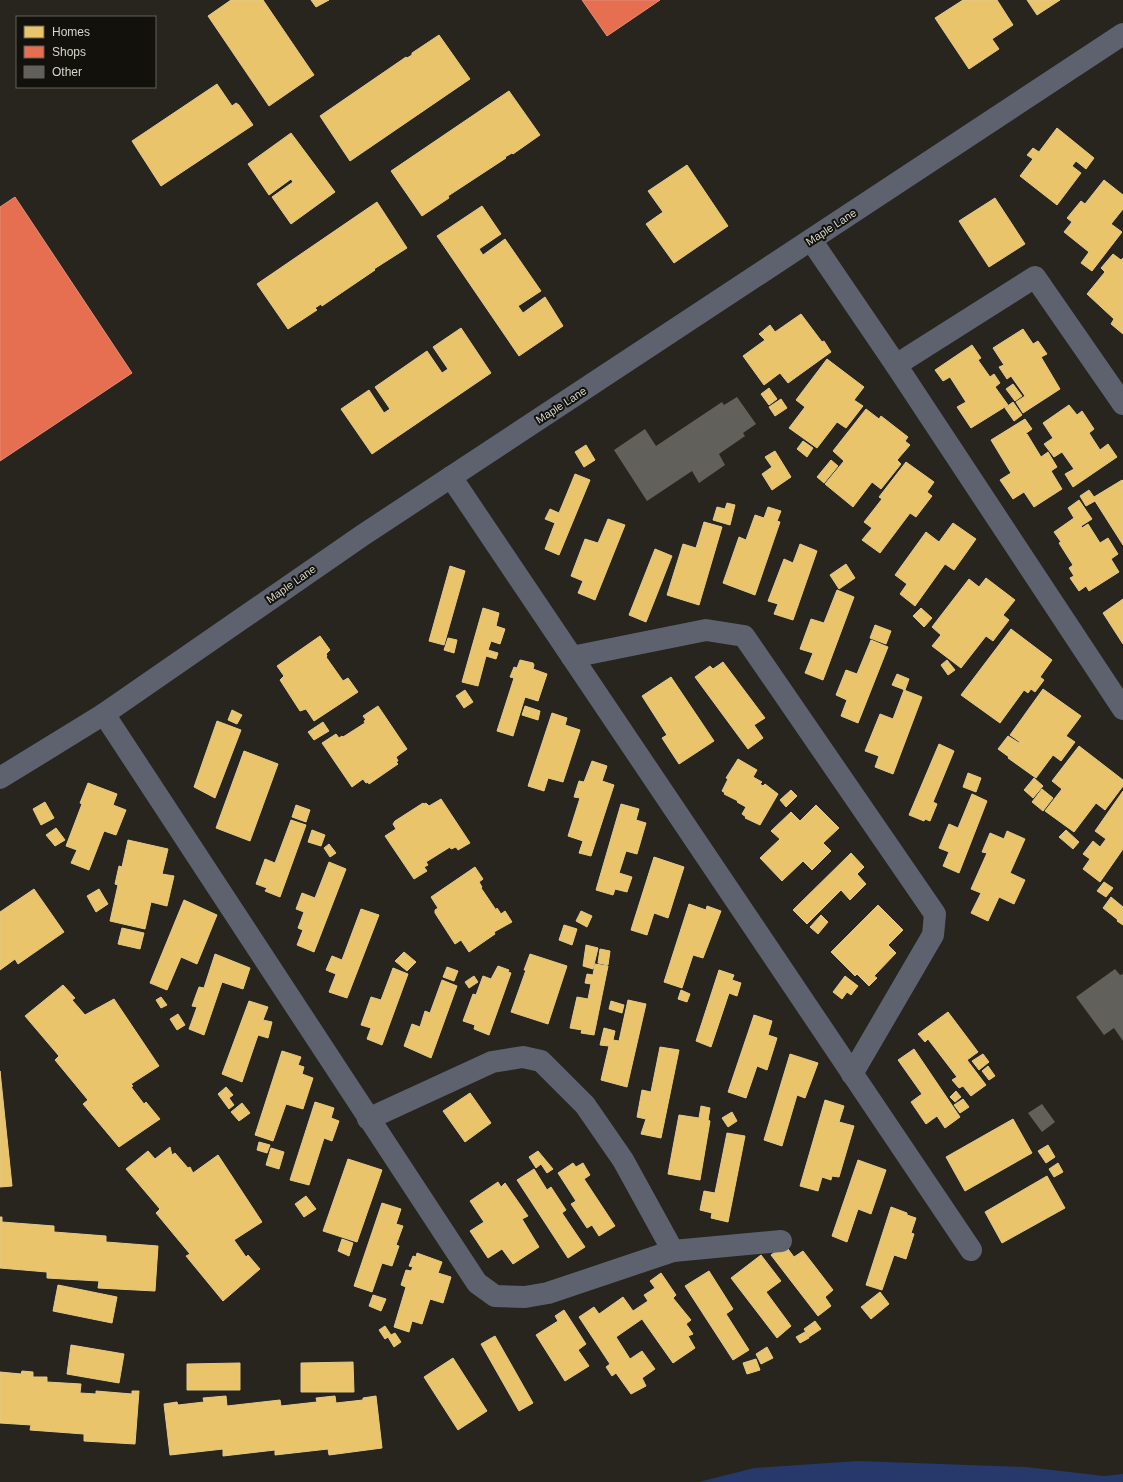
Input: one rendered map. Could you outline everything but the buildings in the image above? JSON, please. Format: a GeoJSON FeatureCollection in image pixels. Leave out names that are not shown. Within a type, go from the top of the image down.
{"type":"FeatureCollection","features":[{"type":"Feature","properties":{"kind":"street","name":"Maple Lane"},"geometry":{"type":"LineString","coordinates":[[0,778],[104,714],[363,535],[1123,34]]}},
{"type":"Feature","properties":{"kind":"street"},"geometry":{"type":"LineString","coordinates":[[811,240],[896,365],[1123,708]]}},
{"type":"Feature","properties":{"kind":"street"},"geometry":{"type":"LineString","coordinates":[[896,365],[1035,277],[1123,404]]}},
{"type":"Feature","properties":{"kind":"street"},"geometry":{"type":"LineString","coordinates":[[451,477],[971,1250]]}},
{"type":"Feature","properties":{"kind":"street"},"geometry":{"type":"LineString","coordinates":[[572,657],[706,630],[744,636],[935,914],[933,935],[852,1074]]}},
{"type":"Feature","properties":{"kind":"street"},"geometry":{"type":"LineString","coordinates":[[104,714],[477,1283],[495,1296],[525,1297],[548,1293],[674,1251],[781,1241]]}},
{"type":"Feature","properties":{"kind":"street"},"geometry":{"type":"LineString","coordinates":[[368,1118],[492,1062],[523,1057],[541,1061],[585,1105],[623,1160],[674,1251]]}},
{"type":"Feature","properties":{"kind":"water"},"geometry":{"type":"Polygon","coordinates":[[[858,1461],[1026,1467],[1104,1476],[1123,1474],[1123,1482],[699,1482],[754,1468],[858,1461]]]}}]}
